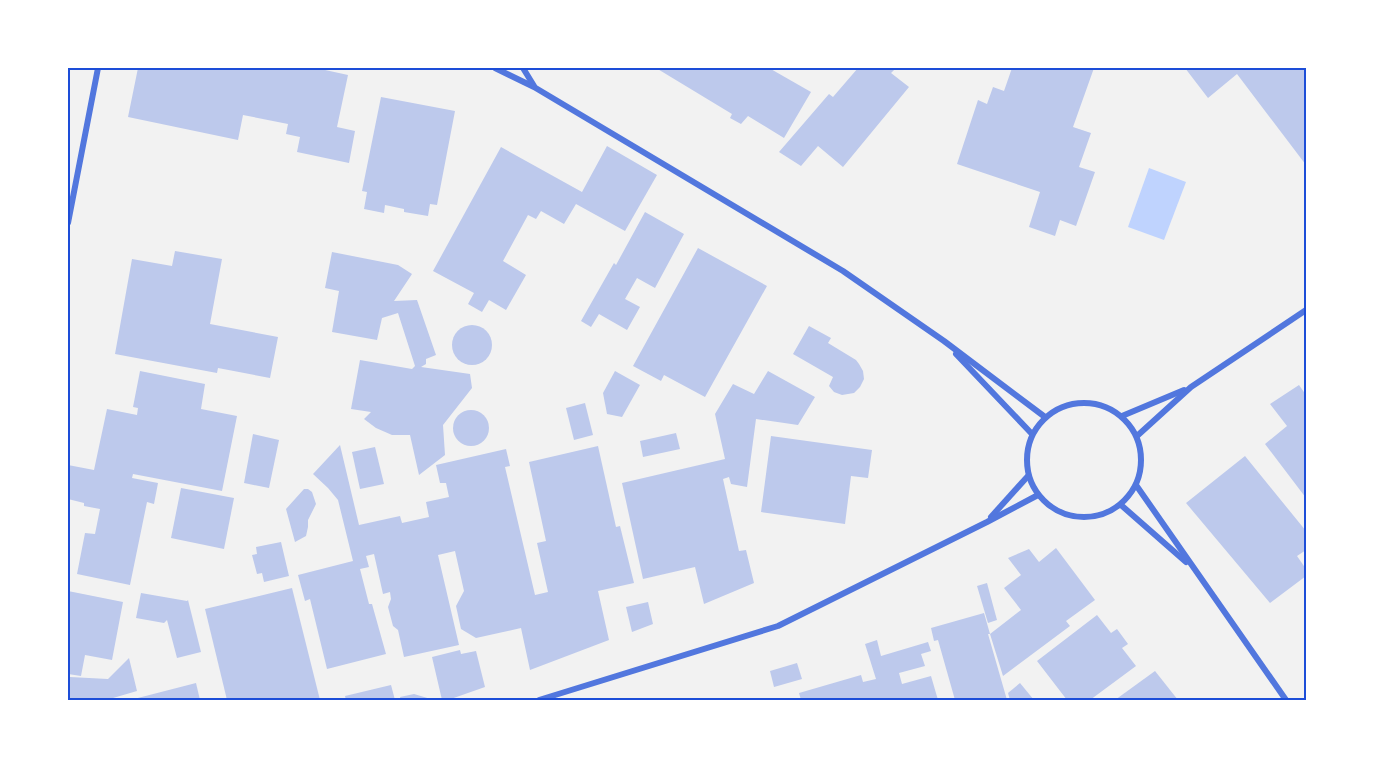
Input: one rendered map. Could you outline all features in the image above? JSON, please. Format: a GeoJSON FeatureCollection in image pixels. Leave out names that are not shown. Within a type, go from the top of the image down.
{"type":"FeatureCollection","features":[{"type":"Feature","properties":{"kind":"street"},"geometry":{"type":"LineString","coordinates":[[68,223],[98,68]]}},
{"type":"Feature","properties":{"kind":"street"},"geometry":{"type":"LineString","coordinates":[[495,68],[534,87],[843,271],[944,341],[1045,417]]}},
{"type":"Feature","properties":{"kind":"street"},"geometry":{"type":"LineString","coordinates":[[523,68],[534,87]]}},
{"type":"Feature","properties":{"kind":"street"},"geometry":{"type":"LineString","coordinates":[[1137,436],[1191,387],[1306,310]]}},
{"type":"Feature","properties":{"kind":"street"},"geometry":{"type":"LineString","coordinates":[[944,341],[1032,434]]}},
{"type":"Feature","properties":{"kind":"street"},"geometry":{"type":"LineString","coordinates":[[1122,416],[1191,387]]}},
{"type":"Feature","properties":{"kind":"street"},"geometry":{"type":"LineString","coordinates":[[1083,402],[1104,405],[1122,416],[1137,436],[1141,452],[1141,469],[1136,485],[1121,505],[1100,515],[1077,518],[1055,510],[1038,495],[1028,476],[1026,454],[1032,434],[1045,417],[1063,406],[1083,402]]}},
{"type":"Feature","properties":{"kind":"street"},"geometry":{"type":"LineString","coordinates":[[987,522],[1028,476]]}},
{"type":"Feature","properties":{"kind":"street"},"geometry":{"type":"LineString","coordinates":[[1136,485],[1286,700]]}},
{"type":"Feature","properties":{"kind":"street"},"geometry":{"type":"LineString","coordinates":[[539,700],[778,626],[1038,495]]}},
{"type":"Feature","properties":{"kind":"street"},"geometry":{"type":"LineString","coordinates":[[1121,505],[1196,570]]}},
{"type":"Feature","properties":{"kind":"water"},"geometry":{"type":"Polygon","coordinates":[[[1149,168],[1186,182],[1164,240],[1128,227],[1149,168]]]}},
{"type":"Feature","properties":{"kind":"building"},"geometry":{"type":"Polygon","coordinates":[[[138,68],[316,68],[348,75],[337,127],[355,131],[349,163],[297,152],[300,137],[286,134],[288,124],[243,115],[238,140],[128,117],[138,68]]]}},
{"type":"Feature","properties":{"kind":"building"},"geometry":{"type":"Polygon","coordinates":[[[656,68],[769,68],[811,92],[784,138],[748,116],[741,124],[730,118],[732,114],[656,68]]]}},
{"type":"Feature","properties":{"kind":"building"},"geometry":{"type":"Polygon","coordinates":[[[858,68],[896,68],[891,73],[909,87],[843,167],[818,146],[801,166],[779,152],[829,94],[833,97],[858,68]]]}},
{"type":"Feature","properties":{"kind":"building"},"geometry":{"type":"Polygon","coordinates":[[[1012,68],[1094,68],[1073,127],[1091,133],[1079,167],[1095,172],[1076,226],[1060,220],[1055,236],[1029,227],[1040,192],[957,164],[978,100],[987,104],[993,87],[1004,91],[1012,68]]]}},
{"type":"Feature","properties":{"kind":"building"},"geometry":{"type":"Polygon","coordinates":[[[1185,68],[1306,68],[1306,165],[1237,74],[1208,98],[1185,68]]]}},
{"type":"Feature","properties":{"kind":"building"},"geometry":{"type":"Polygon","coordinates":[[[381,97],[455,111],[437,205],[430,204],[428,216],[404,212],[404,209],[385,205],[384,213],[364,209],[367,192],[362,191],[381,97]]]}},
{"type":"Feature","properties":{"kind":"building"},"geometry":{"type":"Polygon","coordinates":[[[607,146],[657,175],[625,231],[576,204],[564,224],[541,211],[536,219],[528,215],[503,261],[526,275],[506,310],[489,300],[482,312],[468,304],[474,293],[433,271],[501,147],[582,192],[607,146]]]}},
{"type":"Feature","properties":{"kind":"building"},"geometry":{"type":"Polygon","coordinates":[[[645,212],[684,234],[655,288],[637,278],[625,299],[640,307],[627,330],[599,314],[591,327],[581,321],[614,263],[616,265],[645,212]]]}},
{"type":"Feature","properties":{"kind":"building"},"geometry":{"type":"Polygon","coordinates":[[[698,248],[767,286],[705,397],[664,375],[661,381],[633,366],[698,248]]]}},
{"type":"Feature","properties":{"kind":"building"},"geometry":{"type":"Polygon","coordinates":[[[175,251],[222,259],[210,324],[278,337],[270,378],[218,368],[217,373],[115,354],[132,259],[172,266],[175,251]]]}},
{"type":"Feature","properties":{"kind":"building"},"geometry":{"type":"Polygon","coordinates":[[[332,252],[398,265],[412,274],[394,301],[417,300],[436,355],[426,359],[426,364],[421,367],[470,374],[472,388],[443,425],[445,455],[419,475],[410,435],[392,435],[376,428],[364,419],[371,412],[351,409],[360,360],[412,369],[415,366],[398,313],[382,318],[377,340],[332,332],[339,291],[325,288],[332,252]]]}},
{"type":"Feature","properties":{"kind":"building"},"geometry":{"type":"Polygon","coordinates":[[[472,325],[486,331],[492,345],[486,359],[472,365],[458,359],[452,345],[458,331],[472,325]]]}},
{"type":"Feature","properties":{"kind":"building"},"geometry":{"type":"Polygon","coordinates":[[[809,326],[831,338],[828,343],[859,364],[864,379],[854,393],[842,395],[834,392],[829,386],[833,377],[793,354],[809,326]]]}},
{"type":"Feature","properties":{"kind":"building"},"geometry":{"type":"Polygon","coordinates":[[[140,371],[205,384],[201,409],[237,416],[222,491],[133,474],[132,478],[158,483],[154,504],[147,502],[130,585],[77,574],[85,533],[95,534],[100,509],[84,506],[84,503],[68,499],[68,465],[94,470],[107,409],[137,415],[138,408],[133,407],[140,371]]]}},
{"type":"Feature","properties":{"kind":"building"},"geometry":{"type":"Polygon","coordinates":[[[615,371],[640,385],[622,417],[607,414],[603,393],[615,371]]]}},
{"type":"Feature","properties":{"kind":"building"},"geometry":{"type":"Polygon","coordinates":[[[768,371],[815,397],[798,425],[756,419],[747,487],[731,484],[729,477],[723,479],[739,551],[746,550],[754,583],[704,604],[695,567],[643,579],[622,483],[725,459],[715,414],[733,384],[754,394],[768,371]]]}},
{"type":"Feature","properties":{"kind":"building"},"geometry":{"type":"Polygon","coordinates":[[[1299,385],[1306,395],[1306,498],[1265,444],[1287,426],[1270,404],[1299,385]]]}},
{"type":"Feature","properties":{"kind":"building"},"geometry":{"type":"Polygon","coordinates":[[[585,403],[593,435],[574,440],[566,408],[585,403]]]}},
{"type":"Feature","properties":{"kind":"building"},"geometry":{"type":"Polygon","coordinates":[[[471,410],[484,415],[489,428],[484,441],[471,446],[458,441],[453,428],[458,415],[471,410]]]}},
{"type":"Feature","properties":{"kind":"building"},"geometry":{"type":"Polygon","coordinates":[[[676,433],[680,449],[643,457],[640,441],[676,433]]]}},
{"type":"Feature","properties":{"kind":"building"},"geometry":{"type":"Polygon","coordinates":[[[253,434],[279,440],[269,488],[244,483],[253,434]]]}},
{"type":"Feature","properties":{"kind":"building"},"geometry":{"type":"Polygon","coordinates":[[[771,436],[872,450],[868,478],[851,476],[845,524],[761,512],[771,436]]]}},
{"type":"Feature","properties":{"kind":"building"},"geometry":{"type":"Polygon","coordinates":[[[340,445],[359,525],[400,516],[402,523],[429,517],[426,502],[449,497],[446,483],[440,483],[436,465],[506,449],[510,466],[505,467],[535,595],[548,592],[537,543],[546,541],[529,462],[598,446],[616,527],[620,526],[634,583],[598,591],[609,640],[530,670],[521,628],[476,638],[461,629],[456,606],[464,591],[455,551],[438,555],[459,645],[404,657],[398,630],[393,626],[388,607],[391,599],[390,592],[383,594],[374,554],[366,556],[369,567],[360,569],[386,654],[327,669],[310,599],[305,601],[298,575],[353,561],[338,500],[313,474],[340,445]]]}},
{"type":"Feature","properties":{"kind":"building"},"geometry":{"type":"Polygon","coordinates":[[[375,447],[384,484],[360,489],[352,452],[375,447]]]}},
{"type":"Feature","properties":{"kind":"building"},"geometry":{"type":"Polygon","coordinates":[[[1245,456],[1306,531],[1306,550],[1297,556],[1306,569],[1306,576],[1270,603],[1186,503],[1245,456]]]}},
{"type":"Feature","properties":{"kind":"building"},"geometry":{"type":"Polygon","coordinates":[[[181,488],[234,498],[224,549],[171,538],[181,488]]]}},
{"type":"Feature","properties":{"kind":"building"},"geometry":{"type":"Polygon","coordinates":[[[304,489],[312,492],[316,504],[308,520],[306,536],[295,542],[286,509],[304,489]]]}},
{"type":"Feature","properties":{"kind":"building"},"geometry":{"type":"Polygon","coordinates":[[[281,542],[289,576],[264,582],[262,573],[257,574],[252,555],[257,554],[256,547],[281,542]]]}},
{"type":"Feature","properties":{"kind":"building"},"geometry":{"type":"Polygon","coordinates":[[[1056,548],[1095,600],[1066,621],[1070,626],[1003,676],[990,634],[1021,610],[1004,588],[1021,575],[1008,558],[1029,549],[1039,562],[1056,548]]]}},
{"type":"Feature","properties":{"kind":"building"},"geometry":{"type":"Polygon","coordinates":[[[987,583],[997,620],[988,623],[977,586],[987,583]]]}},
{"type":"Feature","properties":{"kind":"building"},"geometry":{"type":"Polygon","coordinates":[[[292,588],[320,700],[227,700],[205,609],[292,588]]]}},
{"type":"Feature","properties":{"kind":"building"},"geometry":{"type":"Polygon","coordinates":[[[68,591],[123,602],[112,660],[85,655],[81,676],[68,674],[68,591]]]}},
{"type":"Feature","properties":{"kind":"building"},"geometry":{"type":"Polygon","coordinates":[[[141,593],[188,600],[201,652],[177,658],[167,620],[164,623],[136,618],[141,593]]]}},
{"type":"Feature","properties":{"kind":"building"},"geometry":{"type":"Polygon","coordinates":[[[648,602],[653,624],[632,632],[626,607],[648,602]]]}},
{"type":"Feature","properties":{"kind":"building"},"geometry":{"type":"Polygon","coordinates":[[[984,613],[1007,700],[955,700],[938,640],[934,641],[931,628],[984,613]]]}},
{"type":"Feature","properties":{"kind":"building"},"geometry":{"type":"Polygon","coordinates":[[[1097,615],[1111,633],[1117,629],[1128,644],[1122,648],[1136,666],[1090,700],[1067,700],[1037,661],[1097,615]]]}},
{"type":"Feature","properties":{"kind":"building"},"geometry":{"type":"Polygon","coordinates":[[[877,640],[881,656],[928,642],[931,651],[921,654],[925,666],[899,673],[902,684],[931,676],[938,700],[801,700],[799,693],[861,675],[863,682],[876,679],[865,644],[877,640]]]}},
{"type":"Feature","properties":{"kind":"building"},"geometry":{"type":"Polygon","coordinates":[[[460,650],[461,654],[476,651],[485,687],[442,700],[432,657],[460,650]]]}},
{"type":"Feature","properties":{"kind":"building"},"geometry":{"type":"Polygon","coordinates":[[[129,658],[137,691],[113,698],[113,700],[68,700],[70,677],[108,679],[129,658]]]}},
{"type":"Feature","properties":{"kind":"building"},"geometry":{"type":"Polygon","coordinates":[[[797,663],[802,679],[774,687],[770,671],[797,663]]]}},
{"type":"Feature","properties":{"kind":"building"},"geometry":{"type":"Polygon","coordinates":[[[1155,671],[1178,700],[1115,700],[1155,671]]]}},
{"type":"Feature","properties":{"kind":"building"},"geometry":{"type":"Polygon","coordinates":[[[196,683],[200,700],[130,700],[196,683]]]}},
{"type":"Feature","properties":{"kind":"building"},"geometry":{"type":"Polygon","coordinates":[[[1020,683],[1034,700],[1010,700],[1008,693],[1020,683]]]}},
{"type":"Feature","properties":{"kind":"building"},"geometry":{"type":"Polygon","coordinates":[[[391,685],[395,700],[346,700],[345,696],[391,685]]]}},
{"type":"Feature","properties":{"kind":"building"},"geometry":{"type":"Polygon","coordinates":[[[414,694],[434,700],[401,700],[400,697],[414,694]]]}}]}
